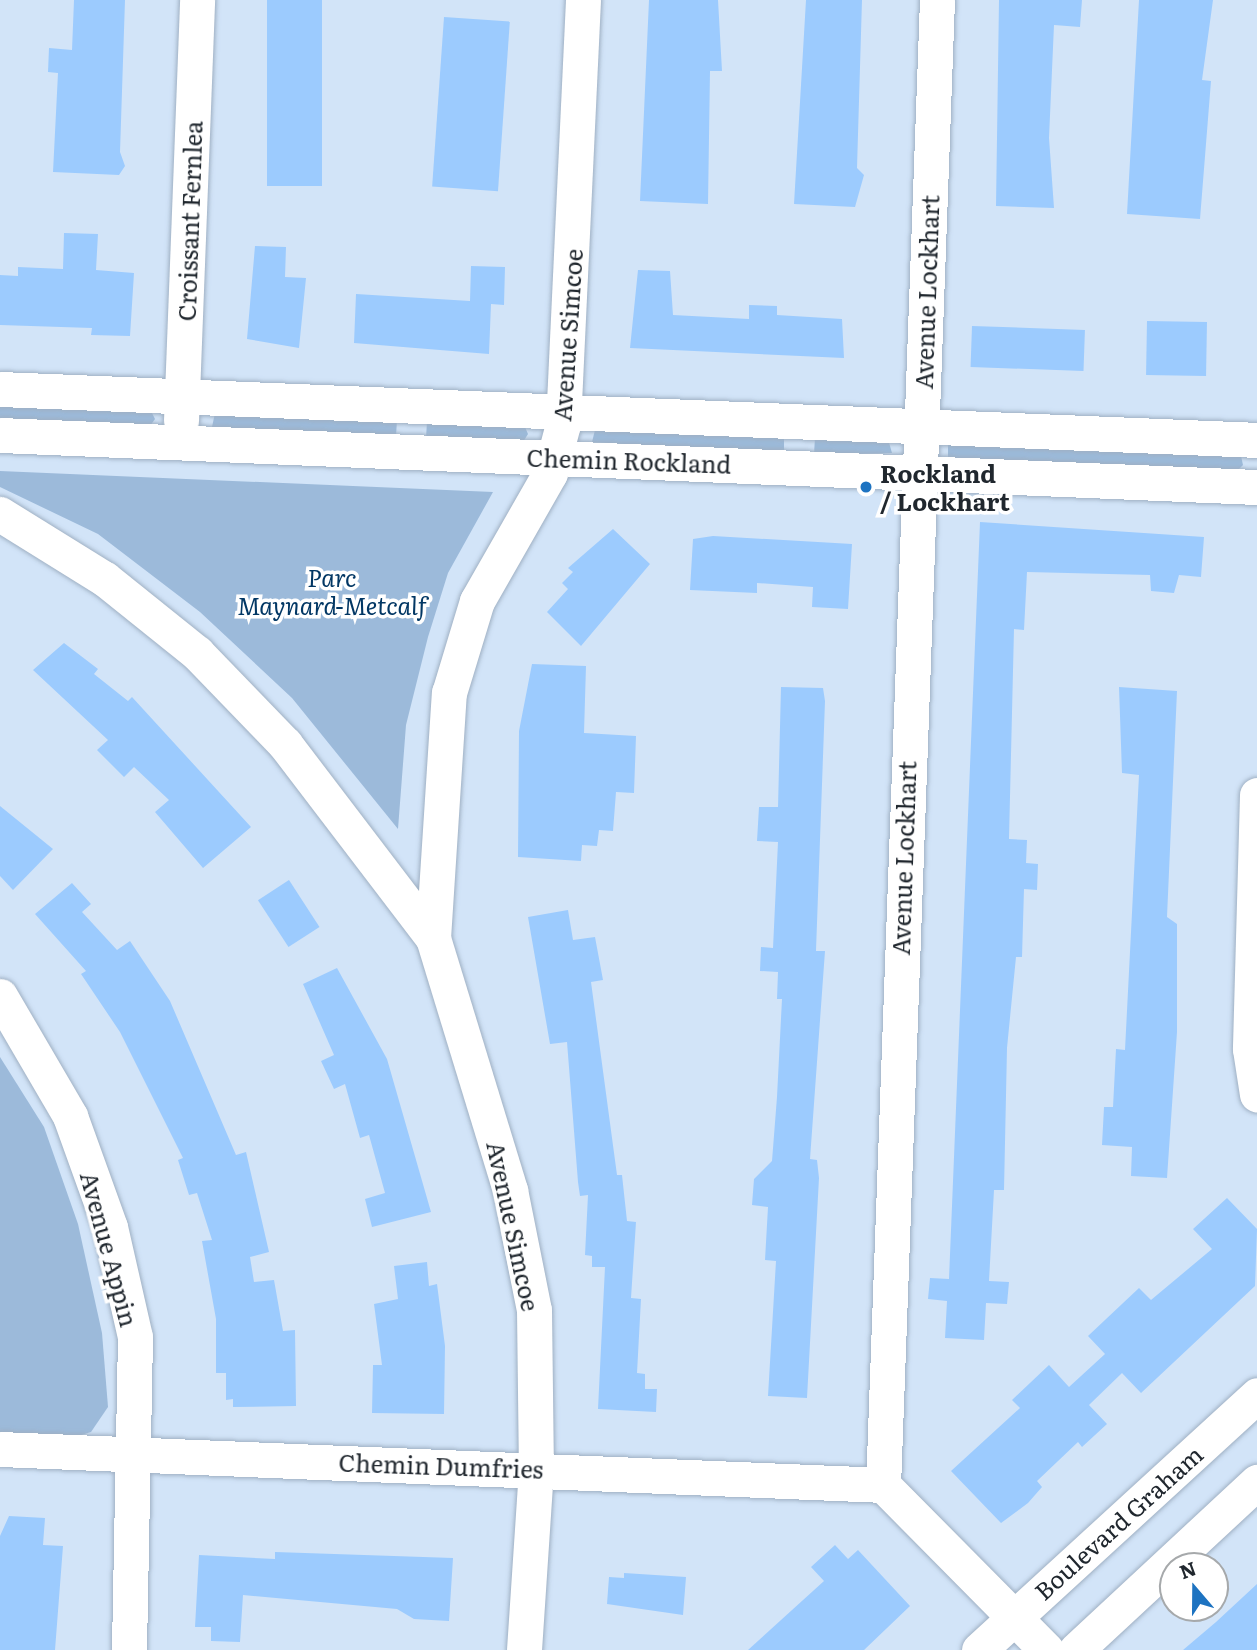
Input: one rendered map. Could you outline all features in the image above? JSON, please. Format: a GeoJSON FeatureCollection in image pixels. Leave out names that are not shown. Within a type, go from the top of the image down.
{"type":"FeatureCollection","features":[{"type":"Feature","properties":{"kind":"street","name":"Croissant Fernlea"},"geometry":{"type":"LineString","coordinates":[[180,443],[197,0]]}},
{"type":"Feature","properties":{"kind":"street","name":"Avenue Simcoe"},"geometry":{"type":"LineString","coordinates":[[433,938],[449,693],[477,601],[556,457],[564,412],[583,0]]}},
{"type":"Feature","properties":{"kind":"street","name":"Avenue Lockhart"},"geometry":{"type":"LineString","coordinates":[[883,1485],[917,473],[937,0]]}},
{"type":"Feature","properties":{"kind":"street","name":"Chemin Rockland"},"geometry":{"type":"LineString","coordinates":[[0,389],[1257,440]]}},
{"type":"Feature","properties":{"kind":"street","name":"Chemin Rockland"},"geometry":{"type":"LineString","coordinates":[[0,435],[1257,487]]}},
{"type":"Feature","properties":{"kind":"street","name":"Avenue Simcoe"},"geometry":{"type":"LineString","coordinates":[[0,514],[105,579],[197,653],[285,744],[433,938],[510,1190],[534,1310],[536,1469],[524,1650]]}},
{"type":"Feature","properties":{"kind":"street"},"geometry":{"type":"LineString","coordinates":[[1257,795],[1250,1049],[1257,1094]]}},
{"type":"Feature","properties":{"kind":"street","name":"Avenue Appin"},"geometry":{"type":"LineString","coordinates":[[0,996],[70,1116],[110,1227],[135,1336],[136,1454],[129,1650]]}},
{"type":"Feature","properties":{"kind":"street","name":"Boulevard Graham"},"geometry":{"type":"LineString","coordinates":[[979,1650],[1257,1395]]}},
{"type":"Feature","properties":{"kind":"street","name":"Chemin Dumfries"},"geometry":{"type":"LineString","coordinates":[[0,1449],[883,1485]]}},
{"type":"Feature","properties":{"kind":"street"},"geometry":{"type":"LineString","coordinates":[[1076,1650],[1257,1482]]}},
{"type":"Feature","properties":{"kind":"street"},"geometry":{"type":"LineString","coordinates":[[883,1485],[1046,1650]]}},
{"type":"Feature","properties":{"kind":"green space"},"geometry":{"type":"Polygon","coordinates":[[[0,403],[151,411],[155,419],[150,426],[0,421],[0,403]]]}},
{"type":"Feature","properties":{"kind":"green space"},"geometry":{"type":"Polygon","coordinates":[[[215,413],[397,419],[396,437],[212,427],[215,413]]]}},
{"type":"Feature","properties":{"kind":"green space"},"geometry":{"type":"Polygon","coordinates":[[[427,421],[525,427],[528,434],[523,442],[426,439],[427,421]]]}},
{"type":"Feature","properties":{"kind":"green space"},"geometry":{"type":"Polygon","coordinates":[[[595,430],[784,435],[784,454],[592,442],[595,430]]]}},
{"type":"Feature","properties":{"kind":"green space"},"geometry":{"type":"Polygon","coordinates":[[[815,437],[888,439],[892,453],[814,455],[815,437]]]}},
{"type":"Feature","properties":{"kind":"green space"},"geometry":{"type":"Polygon","coordinates":[[[948,443],[1241,456],[1243,465],[1237,471],[948,458],[948,443]]]}},
{"type":"Feature","properties":{"kind":"green space","name":"Parc Maynard-Metcalf"},"geometry":{"type":"Polygon","coordinates":[[[0,471],[493,492],[448,573],[428,637],[406,725],[398,829],[292,698],[200,612],[98,534],[0,487],[0,471]]]}},
{"type":"Feature","properties":{"kind":"green space"},"geometry":{"type":"Polygon","coordinates":[[[0,1057],[44,1127],[78,1224],[102,1333],[108,1407],[91,1432],[78,1436],[0,1433],[0,1057]]]}},
{"type":"Feature","properties":{"kind":"building"},"geometry":{"type":"Polygon","coordinates":[[[74,0],[125,0],[120,152],[125,166],[119,175],[53,172],[58,73],[48,72],[49,48],[72,50],[74,0]]]}},
{"type":"Feature","properties":{"kind":"building"},"geometry":{"type":"Polygon","coordinates":[[[267,0],[322,0],[322,186],[267,186],[267,0]]]}},
{"type":"Feature","properties":{"kind":"building"},"geometry":{"type":"Polygon","coordinates":[[[649,0],[718,0],[722,71],[710,71],[708,204],[640,201],[649,0]]]}},
{"type":"Feature","properties":{"kind":"building"},"geometry":{"type":"Polygon","coordinates":[[[806,0],[862,0],[857,168],[864,175],[855,207],[794,204],[806,0]]]}},
{"type":"Feature","properties":{"kind":"building"},"geometry":{"type":"Polygon","coordinates":[[[999,0],[1082,0],[1080,27],[1054,25],[1049,138],[1054,208],[996,206],[999,0]]]}},
{"type":"Feature","properties":{"kind":"building"},"geometry":{"type":"Polygon","coordinates":[[[1139,0],[1213,0],[1202,80],[1211,81],[1200,219],[1127,214],[1139,0]]]}},
{"type":"Feature","properties":{"kind":"building"},"geometry":{"type":"Polygon","coordinates":[[[444,17],[510,22],[498,191],[432,187],[444,17]]]}},
{"type":"Feature","properties":{"kind":"building"},"geometry":{"type":"Polygon","coordinates":[[[64,233],[98,234],[96,270],[134,273],[130,336],[91,335],[92,328],[0,325],[0,275],[18,276],[18,267],[63,269],[64,233]]]}},
{"type":"Feature","properties":{"kind":"building"},"geometry":{"type":"Polygon","coordinates":[[[255,246],[286,247],[285,277],[306,278],[299,348],[247,339],[255,246]]]}},
{"type":"Feature","properties":{"kind":"building"},"geometry":{"type":"Polygon","coordinates":[[[471,266],[505,267],[504,305],[491,304],[489,354],[354,343],[356,294],[470,301],[471,266]]]}},
{"type":"Feature","properties":{"kind":"building"},"geometry":{"type":"Polygon","coordinates":[[[638,270],[670,271],[673,315],[749,319],[749,305],[777,306],[777,315],[842,319],[844,358],[630,348],[638,270]]]}},
{"type":"Feature","properties":{"kind":"building"},"geometry":{"type":"Polygon","coordinates":[[[1147,321],[1207,322],[1206,376],[1146,375],[1147,321]]]}},
{"type":"Feature","properties":{"kind":"building"},"geometry":{"type":"Polygon","coordinates":[[[972,326],[1085,330],[1084,371],[971,367],[972,326]]]}},
{"type":"Feature","properties":{"kind":"building"},"geometry":{"type":"Polygon","coordinates":[[[980,522],[1204,537],[1201,577],[1179,575],[1174,593],[1151,591],[1150,575],[1027,572],[1024,630],[1014,629],[1009,839],[1027,840],[1026,863],[1038,864],[1037,890],[1024,889],[1022,957],[1016,957],[1007,1048],[1004,1190],[994,1190],[989,1281],[1009,1282],[1007,1304],[986,1303],[984,1340],[945,1338],[947,1301],[928,1299],[930,1278],[949,1279],[980,522]]]}},
{"type":"Feature","properties":{"kind":"building"},"geometry":{"type":"Polygon","coordinates":[[[613,529],[650,564],[581,646],[547,612],[568,589],[562,583],[573,572],[568,568],[613,529]]]}},
{"type":"Feature","properties":{"kind":"building"},"geometry":{"type":"Polygon","coordinates":[[[713,536],[852,544],[848,609],[812,607],[813,587],[757,583],[757,593],[690,590],[693,539],[713,536]]]}},
{"type":"Feature","properties":{"kind":"building"},"geometry":{"type":"Polygon","coordinates":[[[64,643],[98,669],[94,674],[128,701],[132,697],[251,827],[203,868],[155,812],[169,800],[134,767],[124,777],[97,750],[108,740],[33,670],[64,643]]]}},
{"type":"Feature","properties":{"kind":"building"},"geometry":{"type":"Polygon","coordinates":[[[532,664],[586,666],[584,733],[636,736],[634,793],[616,792],[613,831],[599,830],[597,846],[582,845],[581,861],[518,857],[519,731],[532,664]]]}},
{"type":"Feature","properties":{"kind":"building"},"geometry":{"type":"Polygon","coordinates":[[[781,687],[823,688],[825,701],[816,951],[825,951],[810,1159],[817,1160],[819,1178],[807,1398],[768,1396],[776,1261],[765,1260],[768,1207],[752,1205],[754,1179],[772,1161],[777,1097],[782,999],[777,999],[778,972],[760,971],[761,947],[773,948],[778,842],[757,841],[759,807],[778,807],[781,687]]]}},
{"type":"Feature","properties":{"kind":"building"},"geometry":{"type":"Polygon","coordinates":[[[1119,687],[1177,691],[1167,917],[1177,924],[1177,1032],[1167,1178],[1131,1176],[1132,1147],[1102,1145],[1104,1107],[1113,1107],[1116,1049],[1125,1050],[1139,775],[1122,773],[1119,687]]]}},
{"type":"Feature","properties":{"kind":"building"},"geometry":{"type":"Polygon","coordinates":[[[0,806],[53,849],[13,890],[0,876],[0,806]]]}},
{"type":"Feature","properties":{"kind":"building"},"geometry":{"type":"Polygon","coordinates":[[[289,880],[319,927],[288,947],[258,900],[289,880]]]}},
{"type":"Feature","properties":{"kind":"building"},"geometry":{"type":"Polygon","coordinates":[[[72,883],[91,904],[82,912],[117,950],[130,941],[170,1001],[236,1155],[246,1152],[269,1252],[250,1257],[254,1282],[274,1280],[283,1331],[295,1330],[296,1406],[233,1407],[233,1399],[226,1400],[226,1373],[216,1373],[216,1319],[202,1241],[212,1240],[197,1193],[189,1195],[178,1160],[183,1158],[120,1032],[81,974],[86,971],[35,914],[72,883]]]}},
{"type":"Feature","properties":{"kind":"building"},"geometry":{"type":"Polygon","coordinates":[[[568,910],[573,940],[595,937],[603,980],[591,982],[617,1175],[622,1175],[627,1221],[636,1222],[631,1298],[641,1299],[637,1373],[645,1374],[645,1389],[657,1389],[656,1412],[598,1409],[605,1267],[592,1267],[592,1256],[585,1255],[588,1195],[580,1196],[578,1182],[567,1042],[550,1044],[528,917],[568,910]]]}},
{"type":"Feature","properties":{"kind":"building"},"geometry":{"type":"Polygon","coordinates":[[[337,968],[387,1059],[431,1212],[372,1227],[365,1199],[385,1193],[369,1135],[360,1138],[345,1084],[334,1089],[321,1061],[334,1055],[303,984],[337,968]]]}},
{"type":"Feature","properties":{"kind":"building"},"geometry":{"type":"Polygon","coordinates":[[[1227,1198],[1257,1229],[1255,1286],[1141,1393],[1122,1373],[1089,1405],[1107,1424],[1082,1447],[1078,1442],[1037,1481],[1042,1487],[1028,1503],[1001,1523],[951,1471],[1020,1408],[1012,1400],[1049,1365],[1069,1387],[1105,1354],[1088,1336],[1139,1288],[1151,1300],[1212,1249],[1193,1229],[1227,1198]]]}},
{"type":"Feature","properties":{"kind":"building"},"geometry":{"type":"Polygon","coordinates":[[[427,1262],[429,1286],[437,1284],[445,1346],[444,1414],[372,1413],[373,1365],[382,1365],[374,1304],[398,1299],[394,1266],[427,1262]]]}},
{"type":"Feature","properties":{"kind":"building"},"geometry":{"type":"Polygon","coordinates":[[[9,1516],[45,1518],[43,1545],[63,1546],[55,1650],[0,1650],[0,1536],[9,1516]]]}},
{"type":"Feature","properties":{"kind":"building"},"geometry":{"type":"Polygon","coordinates":[[[835,1545],[848,1559],[858,1550],[910,1606],[864,1650],[748,1650],[824,1581],[811,1567],[835,1545]]]}},
{"type":"Feature","properties":{"kind":"building"},"geometry":{"type":"Polygon","coordinates":[[[275,1552],[453,1558],[449,1621],[414,1619],[397,1609],[243,1595],[240,1642],[211,1641],[211,1627],[195,1627],[199,1555],[275,1559],[275,1552]]]}},
{"type":"Feature","properties":{"kind":"building"},"geometry":{"type":"Polygon","coordinates":[[[624,1573],[686,1577],[683,1615],[607,1604],[609,1577],[624,1578],[624,1573]]]}},
{"type":"Feature","properties":{"kind":"building"},"geometry":{"type":"Polygon","coordinates":[[[1257,1584],[1257,1650],[1183,1650],[1216,1622],[1229,1622],[1229,1610],[1257,1584]]]}},
{"type":"Feature","properties":{"kind":"place","name":"Rockland / Lockhart"},"geometry":{"type":"Point","coordinates":[866,487]}}]}
